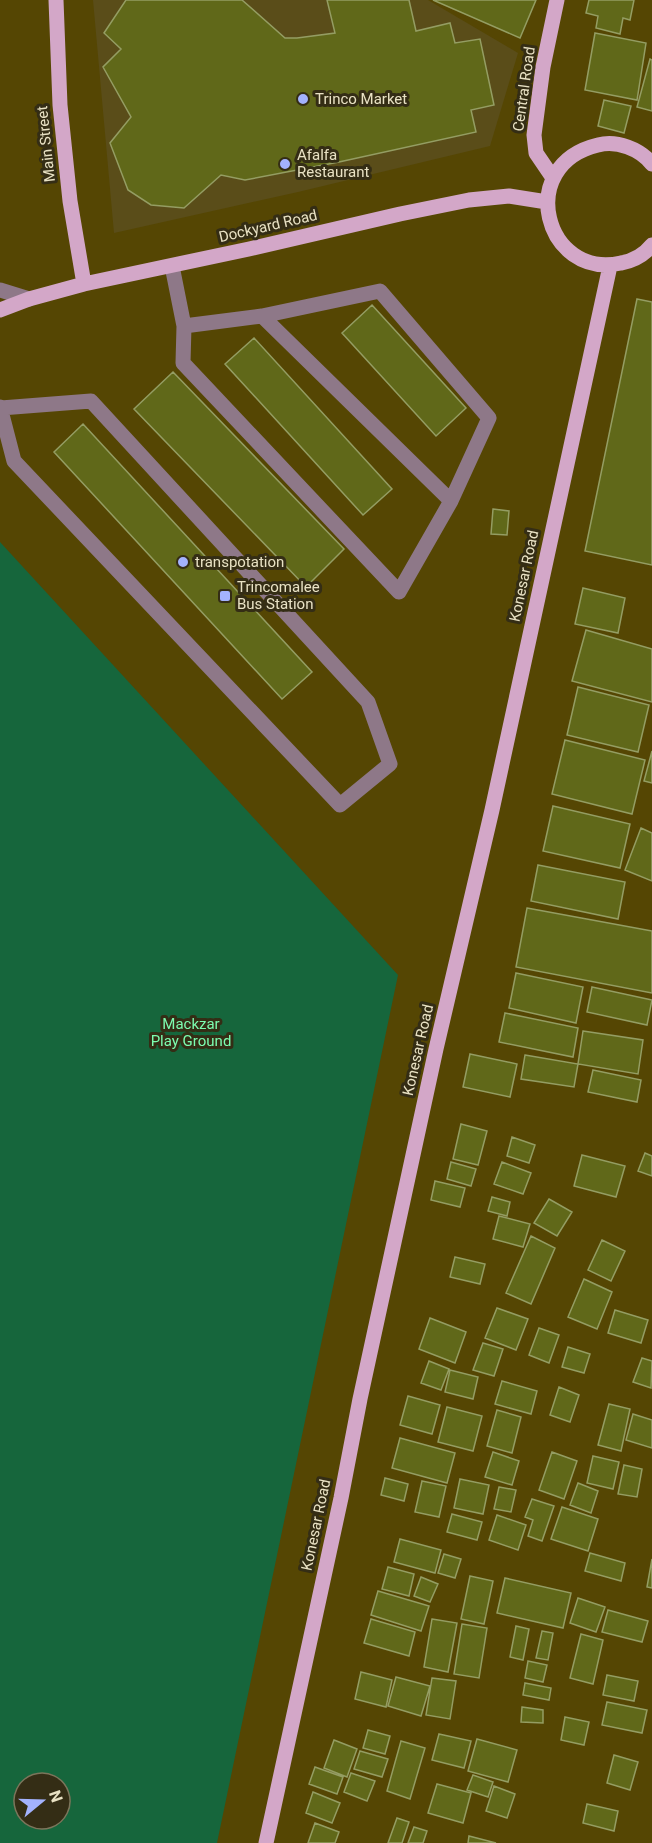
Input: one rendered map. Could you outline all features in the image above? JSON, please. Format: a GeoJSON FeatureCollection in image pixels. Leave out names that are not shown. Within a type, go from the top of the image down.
{"type":"FeatureCollection","features":[{"type":"Feature","properties":{"kind":"main road","name":"Main Street"},"geometry":{"type":"LineString","coordinates":[[56,0],[60,105],[70,201],[84,284]]}},
{"type":"Feature","properties":{"kind":"main road","name":"Central Road"},"geometry":{"type":"LineString","coordinates":[[553,178],[536,153],[534,135],[543,67],[557,0]]}},
{"type":"Feature","properties":{"kind":"main road"},"geometry":{"type":"LineString","coordinates":[[652,164],[647,158],[628,147],[606,143],[584,148],[566,160],[553,178],[547,202],[550,222],[559,240],[573,254],[590,263],[610,266],[630,261],[652,245]]}},
{"type":"Feature","properties":{"kind":"main road","name":"Dockyard Road"},"geometry":{"type":"LineString","coordinates":[[0,310],[29,299],[84,284],[469,200],[509,196],[547,202]]}},
{"type":"Feature","properties":{"kind":"main road","name":"Konesar Road"},"geometry":{"type":"LineString","coordinates":[[266,1843],[433,1060],[492,810],[610,266]]}},
{"type":"Feature","properties":{"kind":"street"},"geometry":{"type":"LineString","coordinates":[[172,266],[184,326],[183,363],[399,592],[450,501],[489,418],[380,291],[262,316],[184,326]]}},
{"type":"Feature","properties":{"kind":"street"},"geometry":{"type":"LineString","coordinates":[[0,290],[29,299]]}},
{"type":"Feature","properties":{"kind":"street"},"geometry":{"type":"LineString","coordinates":[[262,316],[450,501]]}},
{"type":"Feature","properties":{"kind":"street"},"geometry":{"type":"LineString","coordinates":[[92,401],[368,702],[390,764],[340,805],[14,461],[0,408],[92,401]]}},
{"type":"Feature","properties":{"kind":"shaded area","name":"Trinco Market"},"geometry":{"type":"Polygon","coordinates":[[[93,0],[428,0],[518,53],[490,146],[114,233],[93,0]]]}},
{"type":"Feature","properties":{"kind":"green space","name":"Mackzar Play Ground"},"geometry":{"type":"Polygon","coordinates":[[[0,542],[398,975],[217,1843],[0,1843],[0,542]]]}},
{"type":"Feature","properties":{"kind":"building","name":"Trinco Market"},"geometry":{"type":"Polygon","coordinates":[[[126,0],[242,0],[285,38],[297,38],[335,33],[327,0],[409,0],[416,31],[450,23],[455,43],[480,39],[494,105],[471,110],[476,132],[245,180],[221,175],[184,208],[151,205],[128,190],[110,143],[131,117],[103,67],[121,49],[104,33],[126,0]]]}},
{"type":"Feature","properties":{"kind":"building"},"geometry":{"type":"Polygon","coordinates":[[[433,0],[536,0],[520,38],[433,0]]]}},
{"type":"Feature","properties":{"kind":"building"},"geometry":{"type":"Polygon","coordinates":[[[589,0],[634,0],[630,20],[623,18],[620,34],[596,28],[598,16],[586,13],[589,0]]]}},
{"type":"Feature","properties":{"kind":"building"},"geometry":{"type":"Polygon","coordinates":[[[595,33],[646,43],[637,100],[585,90],[595,33]]]}},
{"type":"Feature","properties":{"kind":"building"},"geometry":{"type":"Polygon","coordinates":[[[650,59],[652,60],[652,111],[637,107],[650,59]]]}},
{"type":"Feature","properties":{"kind":"building"},"geometry":{"type":"Polygon","coordinates":[[[604,100],[631,106],[624,133],[598,126],[604,100]]]}},
{"type":"Feature","properties":{"kind":"building"},"geometry":{"type":"Polygon","coordinates":[[[637,299],[652,302],[652,565],[585,551],[637,299]]]}},
{"type":"Feature","properties":{"kind":"building"},"geometry":{"type":"Polygon","coordinates":[[[372,305],[466,408],[436,436],[342,333],[372,305]]]}},
{"type":"Feature","properties":{"kind":"building"},"geometry":{"type":"Polygon","coordinates":[[[254,338],[392,489],[363,515],[225,364],[254,338]]]}},
{"type":"Feature","properties":{"kind":"building"},"geometry":{"type":"Polygon","coordinates":[[[173,372],[344,549],[306,587],[134,409],[173,372]]]}},
{"type":"Feature","properties":{"kind":"building","name":"transpotation"},"geometry":{"type":"Polygon","coordinates":[[[83,424],[312,672],[282,699],[54,452],[83,424]]]}},
{"type":"Feature","properties":{"kind":"building"},"geometry":{"type":"Polygon","coordinates":[[[493,509],[509,511],[507,535],[491,534],[493,509]]]}},
{"type":"Feature","properties":{"kind":"building"},"geometry":{"type":"Polygon","coordinates":[[[583,588],[625,598],[618,633],[575,624],[583,588]]]}},
{"type":"Feature","properties":{"kind":"building"},"geometry":{"type":"Polygon","coordinates":[[[586,630],[652,649],[652,702],[572,681],[586,630]]]}},
{"type":"Feature","properties":{"kind":"building"},"geometry":{"type":"Polygon","coordinates":[[[578,687],[649,705],[638,752],[567,735],[578,687]]]}},
{"type":"Feature","properties":{"kind":"building"},"geometry":{"type":"Polygon","coordinates":[[[565,740],[645,760],[632,814],[552,794],[565,740]]]}},
{"type":"Feature","properties":{"kind":"building"},"geometry":{"type":"Polygon","coordinates":[[[652,751],[652,783],[644,781],[652,751]]]}},
{"type":"Feature","properties":{"kind":"building"},"geometry":{"type":"Polygon","coordinates":[[[553,806],[630,824],[620,868],[543,851],[553,806]]]}},
{"type":"Feature","properties":{"kind":"building"},"geometry":{"type":"Polygon","coordinates":[[[641,828],[652,833],[652,881],[625,870],[641,828]]]}},
{"type":"Feature","properties":{"kind":"building"},"geometry":{"type":"Polygon","coordinates":[[[538,865],[625,882],[618,919],[531,901],[538,865]]]}},
{"type":"Feature","properties":{"kind":"building"},"geometry":{"type":"Polygon","coordinates":[[[527,908],[652,931],[652,993],[516,967],[527,908]]]}},
{"type":"Feature","properties":{"kind":"building"},"geometry":{"type":"Polygon","coordinates":[[[516,973],[583,987],[576,1023],[509,1008],[516,973]]]}},
{"type":"Feature","properties":{"kind":"building"},"geometry":{"type":"Polygon","coordinates":[[[592,987],[652,1000],[647,1025],[587,1012],[592,987]]]}},
{"type":"Feature","properties":{"kind":"building"},"geometry":{"type":"Polygon","coordinates":[[[505,1013],[578,1028],[573,1057],[499,1042],[505,1013]]]}},
{"type":"Feature","properties":{"kind":"building"},"geometry":{"type":"Polygon","coordinates":[[[583,1031],[643,1040],[638,1074],[578,1064],[583,1031]]]}},
{"type":"Feature","properties":{"kind":"building"},"geometry":{"type":"Polygon","coordinates":[[[470,1054],[517,1064],[510,1097],[463,1087],[470,1054]]]}},
{"type":"Feature","properties":{"kind":"building"},"geometry":{"type":"Polygon","coordinates":[[[525,1055],[578,1064],[574,1087],[521,1079],[525,1055]]]}},
{"type":"Feature","properties":{"kind":"building"},"geometry":{"type":"Polygon","coordinates":[[[593,1070],[641,1080],[637,1102],[588,1092],[593,1070]]]}},
{"type":"Feature","properties":{"kind":"building"},"geometry":{"type":"Polygon","coordinates":[[[461,1124],[487,1131],[478,1165],[453,1159],[461,1124]]]}},
{"type":"Feature","properties":{"kind":"building"},"geometry":{"type":"Polygon","coordinates":[[[512,1137],[535,1145],[529,1163],[507,1156],[512,1137]]]}},
{"type":"Feature","properties":{"kind":"building"},"geometry":{"type":"Polygon","coordinates":[[[645,1153],[652,1156],[652,1176],[638,1171],[645,1153]]]}},
{"type":"Feature","properties":{"kind":"building"},"geometry":{"type":"Polygon","coordinates":[[[582,1155],[625,1166],[616,1197],[574,1186],[582,1155]]]}},
{"type":"Feature","properties":{"kind":"building"},"geometry":{"type":"Polygon","coordinates":[[[451,1162],[476,1169],[471,1186],[447,1179],[451,1162]]]}},
{"type":"Feature","properties":{"kind":"building"},"geometry":{"type":"Polygon","coordinates":[[[502,1162],[531,1173],[523,1194],[494,1184],[502,1162]]]}},
{"type":"Feature","properties":{"kind":"building"},"geometry":{"type":"Polygon","coordinates":[[[435,1181],[465,1188],[460,1207],[431,1200],[435,1181]]]}},
{"type":"Feature","properties":{"kind":"building"},"geometry":{"type":"Polygon","coordinates":[[[492,1197],[510,1202],[507,1216],[488,1211],[492,1197]]]}},
{"type":"Feature","properties":{"kind":"building"},"geometry":{"type":"Polygon","coordinates":[[[549,1199],[572,1212],[557,1236],[534,1223],[549,1199]]]}},
{"type":"Feature","properties":{"kind":"building"},"geometry":{"type":"Polygon","coordinates":[[[499,1216],[530,1224],[523,1247],[493,1239],[499,1216]]]}},
{"type":"Feature","properties":{"kind":"building"},"geometry":{"type":"Polygon","coordinates":[[[531,1236],[555,1248],[531,1304],[506,1293],[531,1236]]]}},
{"type":"Feature","properties":{"kind":"building"},"geometry":{"type":"Polygon","coordinates":[[[602,1240],[625,1251],[611,1281],[588,1270],[602,1240]]]}},
{"type":"Feature","properties":{"kind":"building"},"geometry":{"type":"Polygon","coordinates":[[[455,1257],[485,1264],[480,1284],[450,1277],[455,1257]]]}},
{"type":"Feature","properties":{"kind":"building"},"geometry":{"type":"Polygon","coordinates":[[[584,1279],[612,1292],[597,1329],[568,1317],[584,1279]]]}},
{"type":"Feature","properties":{"kind":"building"},"geometry":{"type":"Polygon","coordinates":[[[497,1308],[528,1319],[516,1350],[485,1338],[497,1308]]]}},
{"type":"Feature","properties":{"kind":"building"},"geometry":{"type":"Polygon","coordinates":[[[615,1310],[648,1320],[641,1343],[608,1333],[615,1310]]]}},
{"type":"Feature","properties":{"kind":"building"},"geometry":{"type":"Polygon","coordinates":[[[430,1318],[466,1332],[455,1363],[419,1349],[430,1318]]]}},
{"type":"Feature","properties":{"kind":"building"},"geometry":{"type":"Polygon","coordinates":[[[539,1328],[559,1335],[549,1363],[529,1355],[539,1328]]]}},
{"type":"Feature","properties":{"kind":"building"},"geometry":{"type":"Polygon","coordinates":[[[483,1343],[503,1349],[494,1376],[473,1370],[483,1343]]]}},
{"type":"Feature","properties":{"kind":"building"},"geometry":{"type":"Polygon","coordinates":[[[568,1347],[590,1354],[584,1373],[562,1367],[568,1347]]]}},
{"type":"Feature","properties":{"kind":"building"},"geometry":{"type":"Polygon","coordinates":[[[642,1358],[652,1361],[651,1388],[633,1382],[642,1358]]]}},
{"type":"Feature","properties":{"kind":"building"},"geometry":{"type":"Polygon","coordinates":[[[429,1361],[449,1369],[441,1390],[421,1383],[429,1361]]]}},
{"type":"Feature","properties":{"kind":"building"},"geometry":{"type":"Polygon","coordinates":[[[450,1370],[478,1377],[473,1399],[445,1392],[450,1370]]]}},
{"type":"Feature","properties":{"kind":"building"},"geometry":{"type":"Polygon","coordinates":[[[502,1381],[537,1391],[531,1414],[495,1404],[502,1381]]]}},
{"type":"Feature","properties":{"kind":"building"},"geometry":{"type":"Polygon","coordinates":[[[559,1387],[579,1395],[570,1422],[550,1415],[559,1387]]]}},
{"type":"Feature","properties":{"kind":"building"},"geometry":{"type":"Polygon","coordinates":[[[408,1396],[440,1405],[432,1434],[400,1425],[408,1396]]]}},
{"type":"Feature","properties":{"kind":"building"},"geometry":{"type":"Polygon","coordinates":[[[609,1404],[630,1409],[621,1451],[598,1445],[609,1404]]]}},
{"type":"Feature","properties":{"kind":"building"},"geometry":{"type":"Polygon","coordinates":[[[447,1407],[482,1416],[473,1451],[438,1442],[447,1407]]]}},
{"type":"Feature","properties":{"kind":"building"},"geometry":{"type":"Polygon","coordinates":[[[497,1410],[521,1417],[512,1453],[487,1446],[497,1410]]]}},
{"type":"Feature","properties":{"kind":"building"},"geometry":{"type":"Polygon","coordinates":[[[633,1414],[652,1420],[652,1448],[626,1440],[633,1414]]]}},
{"type":"Feature","properties":{"kind":"building"},"geometry":{"type":"Polygon","coordinates":[[[400,1438],[455,1453],[447,1483],[392,1468],[400,1438]]]}},
{"type":"Feature","properties":{"kind":"building"},"geometry":{"type":"Polygon","coordinates":[[[493,1452],[519,1461],[512,1485],[485,1477],[493,1452]]]}},
{"type":"Feature","properties":{"kind":"building"},"geometry":{"type":"Polygon","coordinates":[[[552,1452],[577,1461],[564,1499],[539,1490],[552,1452]]]}},
{"type":"Feature","properties":{"kind":"building"},"geometry":{"type":"Polygon","coordinates":[[[593,1456],[619,1462],[613,1489],[587,1483],[593,1456]]]}},
{"type":"Feature","properties":{"kind":"building"},"geometry":{"type":"Polygon","coordinates":[[[624,1465],[642,1469],[637,1497],[618,1494],[624,1465]]]}},
{"type":"Feature","properties":{"kind":"building"},"geometry":{"type":"Polygon","coordinates":[[[385,1478],[408,1484],[404,1501],[381,1495],[385,1478]]]}},
{"type":"Feature","properties":{"kind":"building"},"geometry":{"type":"Polygon","coordinates":[[[460,1479],[489,1485],[483,1514],[454,1508],[460,1479]]]}},
{"type":"Feature","properties":{"kind":"building"},"geometry":{"type":"Polygon","coordinates":[[[422,1481],[446,1486],[439,1517],[415,1512],[422,1481]]]}},
{"type":"Feature","properties":{"kind":"building"},"geometry":{"type":"Polygon","coordinates":[[[578,1483],[598,1491],[591,1513],[570,1505],[578,1483]]]}},
{"type":"Feature","properties":{"kind":"building"},"geometry":{"type":"Polygon","coordinates":[[[499,1487],[516,1490],[511,1512],[494,1509],[499,1487]]]}},
{"type":"Feature","properties":{"kind":"building"},"geometry":{"type":"Polygon","coordinates":[[[532,1499],[554,1506],[542,1541],[528,1536],[533,1520],[525,1517],[532,1499]]]}},
{"type":"Feature","properties":{"kind":"building"},"geometry":{"type":"Polygon","coordinates":[[[562,1507],[598,1519],[588,1551],[551,1539],[562,1507]]]}},
{"type":"Feature","properties":{"kind":"building"},"geometry":{"type":"Polygon","coordinates":[[[452,1514],[482,1522],[477,1540],[447,1532],[452,1514]]]}},
{"type":"Feature","properties":{"kind":"building"},"geometry":{"type":"Polygon","coordinates":[[[497,1515],[526,1525],[518,1550],[489,1540],[497,1515]]]}},
{"type":"Feature","properties":{"kind":"building"},"geometry":{"type":"Polygon","coordinates":[[[400,1539],[441,1550],[435,1573],[394,1562],[400,1539]]]}},
{"type":"Feature","properties":{"kind":"building"},"geometry":{"type":"Polygon","coordinates":[[[590,1553],[625,1563],[621,1581],[585,1571],[590,1553]]]}},
{"type":"Feature","properties":{"kind":"building"},"geometry":{"type":"Polygon","coordinates":[[[444,1554],[461,1559],[455,1578],[438,1573],[444,1554]]]}},
{"type":"Feature","properties":{"kind":"building"},"geometry":{"type":"Polygon","coordinates":[[[652,1559],[652,1588],[647,1587],[652,1559]]]}},
{"type":"Feature","properties":{"kind":"building"},"geometry":{"type":"Polygon","coordinates":[[[388,1567],[414,1574],[409,1596],[382,1589],[388,1567]]]}},
{"type":"Feature","properties":{"kind":"building"},"geometry":{"type":"Polygon","coordinates":[[[470,1576],[493,1581],[484,1624],[461,1619],[470,1576]]]}},
{"type":"Feature","properties":{"kind":"building"},"geometry":{"type":"Polygon","coordinates":[[[421,1577],[438,1584],[430,1602],[414,1596],[421,1577]]]}},
{"type":"Feature","properties":{"kind":"building"},"geometry":{"type":"Polygon","coordinates":[[[505,1578],[571,1593],[563,1628],[497,1613],[505,1578]]]}},
{"type":"Feature","properties":{"kind":"building"},"geometry":{"type":"Polygon","coordinates":[[[378,1591],[429,1606],[421,1631],[371,1615],[378,1591]]]}},
{"type":"Feature","properties":{"kind":"building"},"geometry":{"type":"Polygon","coordinates":[[[578,1598],[605,1607],[596,1632],[570,1623],[578,1598]]]}},
{"type":"Feature","properties":{"kind":"building"},"geometry":{"type":"Polygon","coordinates":[[[608,1610],[648,1621],[642,1642],[602,1632],[608,1610]]]}},
{"type":"Feature","properties":{"kind":"building"},"geometry":{"type":"Polygon","coordinates":[[[371,1619],[415,1632],[409,1656],[364,1643],[371,1619]]]}},
{"type":"Feature","properties":{"kind":"building"},"geometry":{"type":"Polygon","coordinates":[[[432,1619],[457,1623],[448,1672],[424,1667],[432,1619]]]}},
{"type":"Feature","properties":{"kind":"building"},"geometry":{"type":"Polygon","coordinates":[[[462,1624],[487,1628],[479,1678],[454,1674],[462,1624]]]}},
{"type":"Feature","properties":{"kind":"building"},"geometry":{"type":"Polygon","coordinates":[[[516,1626],[529,1629],[523,1660],[510,1657],[516,1626]]]}},
{"type":"Feature","properties":{"kind":"building"},"geometry":{"type":"Polygon","coordinates":[[[542,1631],[553,1633],[548,1660],[536,1658],[542,1631]]]}},
{"type":"Feature","properties":{"kind":"building"},"geometry":{"type":"Polygon","coordinates":[[[581,1634],[603,1640],[593,1684],[570,1678],[581,1634]]]}},
{"type":"Feature","properties":{"kind":"building"},"geometry":{"type":"Polygon","coordinates":[[[528,1661],[547,1665],[543,1682],[525,1678],[528,1661]]]}},
{"type":"Feature","properties":{"kind":"building"},"geometry":{"type":"Polygon","coordinates":[[[361,1672],[392,1680],[386,1707],[355,1699],[361,1672]]]}},
{"type":"Feature","properties":{"kind":"building"},"geometry":{"type":"Polygon","coordinates":[[[607,1675],[638,1681],[634,1701],[603,1695],[607,1675]]]}},
{"type":"Feature","properties":{"kind":"building"},"geometry":{"type":"Polygon","coordinates":[[[396,1677],[430,1686],[421,1716],[388,1706],[396,1677]]]}},
{"type":"Feature","properties":{"kind":"building"},"geometry":{"type":"Polygon","coordinates":[[[432,1678],[456,1681],[450,1719],[426,1715],[432,1678]]]}},
{"type":"Feature","properties":{"kind":"building"},"geometry":{"type":"Polygon","coordinates":[[[525,1683],[551,1688],[549,1700],[523,1695],[525,1683]]]}},
{"type":"Feature","properties":{"kind":"building"},"geometry":{"type":"Polygon","coordinates":[[[607,1702],[647,1710],[642,1733],[602,1725],[607,1702]]]}},
{"type":"Feature","properties":{"kind":"building"},"geometry":{"type":"Polygon","coordinates":[[[522,1707],[543,1710],[543,1723],[521,1722],[522,1707]]]}},
{"type":"Feature","properties":{"kind":"building"},"geometry":{"type":"Polygon","coordinates":[[[565,1717],[589,1722],[584,1745],[561,1740],[565,1717]]]}},
{"type":"Feature","properties":{"kind":"building"},"geometry":{"type":"Polygon","coordinates":[[[368,1730],[390,1736],[385,1754],[363,1748],[368,1730]]]}},
{"type":"Feature","properties":{"kind":"building"},"geometry":{"type":"Polygon","coordinates":[[[439,1734],[471,1741],[464,1768],[432,1760],[439,1734]]]}},
{"type":"Feature","properties":{"kind":"building"},"geometry":{"type":"Polygon","coordinates":[[[477,1739],[517,1750],[508,1782],[468,1771],[477,1739]]]}},
{"type":"Feature","properties":{"kind":"building"},"geometry":{"type":"Polygon","coordinates":[[[334,1740],[357,1749],[347,1777],[324,1768],[334,1740]]]}},
{"type":"Feature","properties":{"kind":"building"},"geometry":{"type":"Polygon","coordinates":[[[401,1741],[425,1748],[410,1799],[387,1791],[401,1741]]]}},
{"type":"Feature","properties":{"kind":"building"},"geometry":{"type":"Polygon","coordinates":[[[360,1751],[388,1759],[382,1777],[354,1769],[360,1751]]]}},
{"type":"Feature","properties":{"kind":"building"},"geometry":{"type":"Polygon","coordinates":[[[614,1755],[638,1762],[630,1790],[607,1783],[614,1755]]]}},
{"type":"Feature","properties":{"kind":"building"},"geometry":{"type":"Polygon","coordinates":[[[315,1767],[343,1777],[337,1794],[309,1784],[315,1767]]]}},
{"type":"Feature","properties":{"kind":"building"},"geometry":{"type":"Polygon","coordinates":[[[351,1773],[375,1781],[367,1801],[344,1792],[351,1773]]]}},
{"type":"Feature","properties":{"kind":"building"},"geometry":{"type":"Polygon","coordinates":[[[473,1775],[493,1782],[488,1797],[467,1790],[473,1775]]]}},
{"type":"Feature","properties":{"kind":"building"},"geometry":{"type":"Polygon","coordinates":[[[437,1784],[471,1793],[463,1823],[428,1813],[437,1784]]]}},
{"type":"Feature","properties":{"kind":"building"},"geometry":{"type":"Polygon","coordinates":[[[494,1786],[515,1794],[507,1818],[486,1811],[494,1786]]]}},
{"type":"Feature","properties":{"kind":"building"},"geometry":{"type":"Polygon","coordinates":[[[313,1792],[340,1803],[332,1823],[306,1813],[313,1792]]]}},
{"type":"Feature","properties":{"kind":"building"},"geometry":{"type":"Polygon","coordinates":[[[587,1804],[618,1811],[614,1831],[583,1823],[587,1804]]]}},
{"type":"Feature","properties":{"kind":"building"},"geometry":{"type":"Polygon","coordinates":[[[397,1818],[409,1822],[402,1843],[388,1843],[397,1818]]]}},
{"type":"Feature","properties":{"kind":"building"},"geometry":{"type":"Polygon","coordinates":[[[315,1823],[339,1832],[335,1843],[308,1843],[315,1823]]]}},
{"type":"Feature","properties":{"kind":"building"},"geometry":{"type":"Polygon","coordinates":[[[414,1827],[427,1831],[423,1843],[408,1843],[414,1827]]]}},
{"type":"Feature","properties":{"kind":"building"},"geometry":{"type":"Polygon","coordinates":[[[469,1836],[496,1843],[468,1843],[469,1836]]]}},
{"type":"Feature","properties":{"kind":"place","name":"Trinco Market"},"geometry":{"type":"Point","coordinates":[303,99]}},
{"type":"Feature","properties":{"kind":"place","name":"Afalfa Restaurant"},"geometry":{"type":"Point","coordinates":[285,164]}},
{"type":"Feature","properties":{"kind":"place","name":"transpotation"},"geometry":{"type":"Point","coordinates":[183,562]}},
{"type":"Feature","properties":{"kind":"place","name":"Trincomalee Bus Station"},"geometry":{"type":"Point","coordinates":[225,596]}}]}
